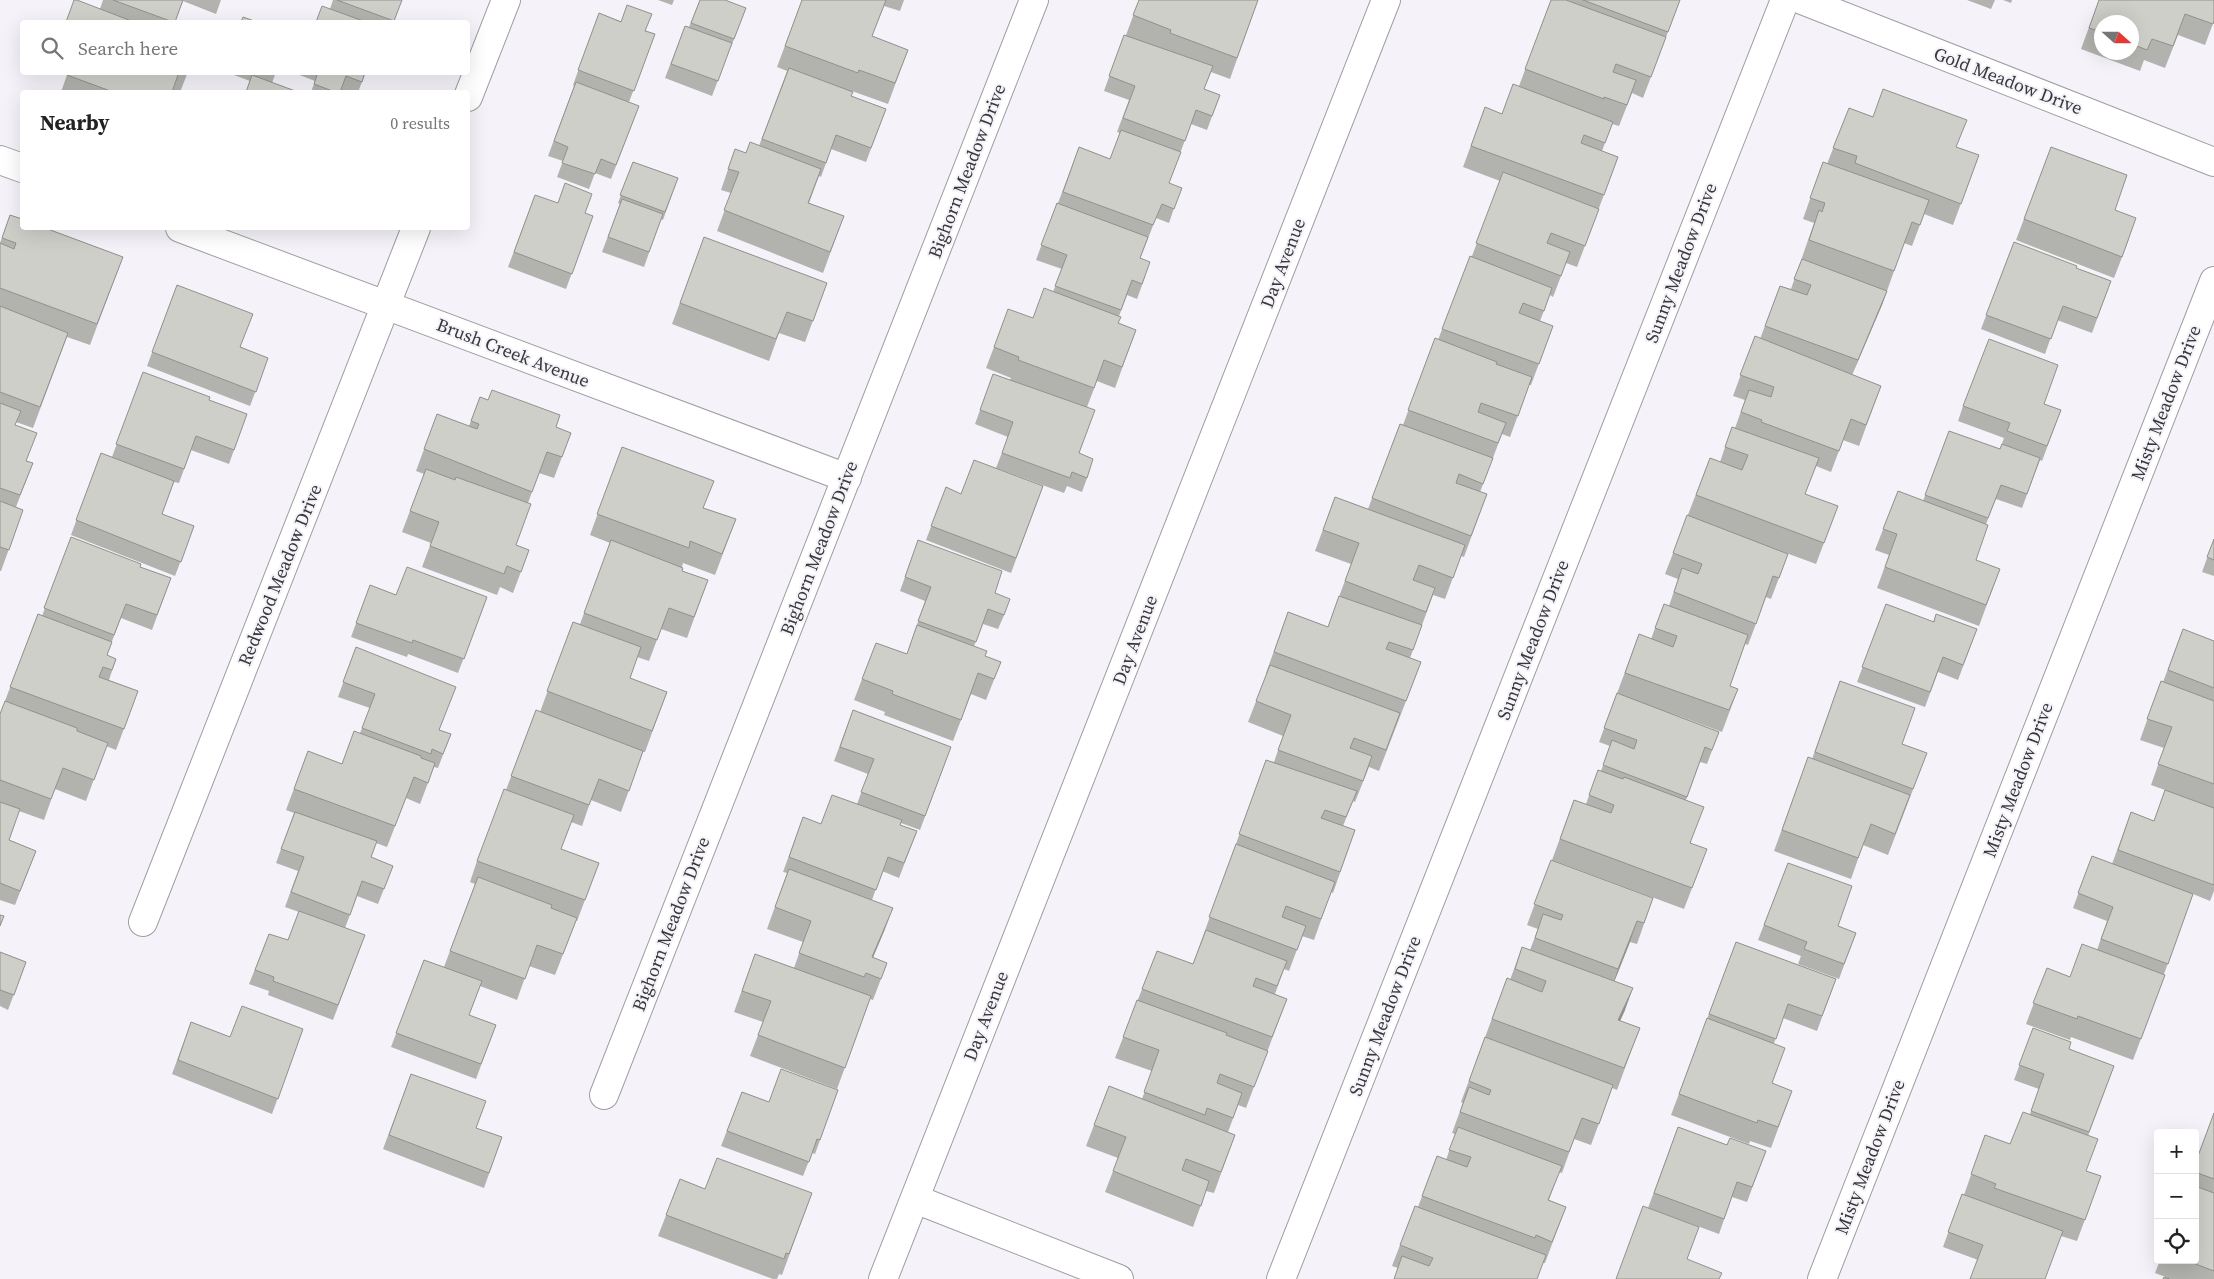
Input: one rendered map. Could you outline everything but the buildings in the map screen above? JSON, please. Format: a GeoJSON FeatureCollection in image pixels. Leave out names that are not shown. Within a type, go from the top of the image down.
{"type":"FeatureCollection","features":[{"type":"Feature","properties":{"kind":"street"},"geometry":{"type":"LineString","coordinates":[[470,92],[506,0]]}},
{"type":"Feature","properties":{"kind":"street","name":"Bighorn Meadow Drive"},"geometry":{"type":"LineString","coordinates":[[604,1095],[1034,0]]}},
{"type":"Feature","properties":{"kind":"street","name":"Day Avenue"},"geometry":{"type":"LineString","coordinates":[[883,1279],[1386,0]]}},
{"type":"Feature","properties":{"kind":"street","name":"Sunny Meadow Drive"},"geometry":{"type":"LineString","coordinates":[[1282,1279],[1784,0]]}},
{"type":"Feature","properties":{"kind":"street","name":"Gold Meadow Drive"},"geometry":{"type":"LineString","coordinates":[[1802,0],[2214,162]]}},
{"type":"Feature","properties":{"kind":"street"},"geometry":{"type":"LineString","coordinates":[[0,160],[20,167]]}},
{"type":"Feature","properties":{"kind":"street","name":"Brush Creek Avenue"},"geometry":{"type":"LineString","coordinates":[[185,230],[847,478]]}},
{"type":"Feature","properties":{"kind":"street","name":"Redwood Meadow Drive"},"geometry":{"type":"LineString","coordinates":[[143,922],[415,230]]}},
{"type":"Feature","properties":{"kind":"street","name":"Misty Meadow Drive"},"geometry":{"type":"LineString","coordinates":[[1822,1279],[2214,281]]}},
{"type":"Feature","properties":{"kind":"street"},"geometry":{"type":"LineString","coordinates":[[915,1199],[1119,1279]]}}]}
